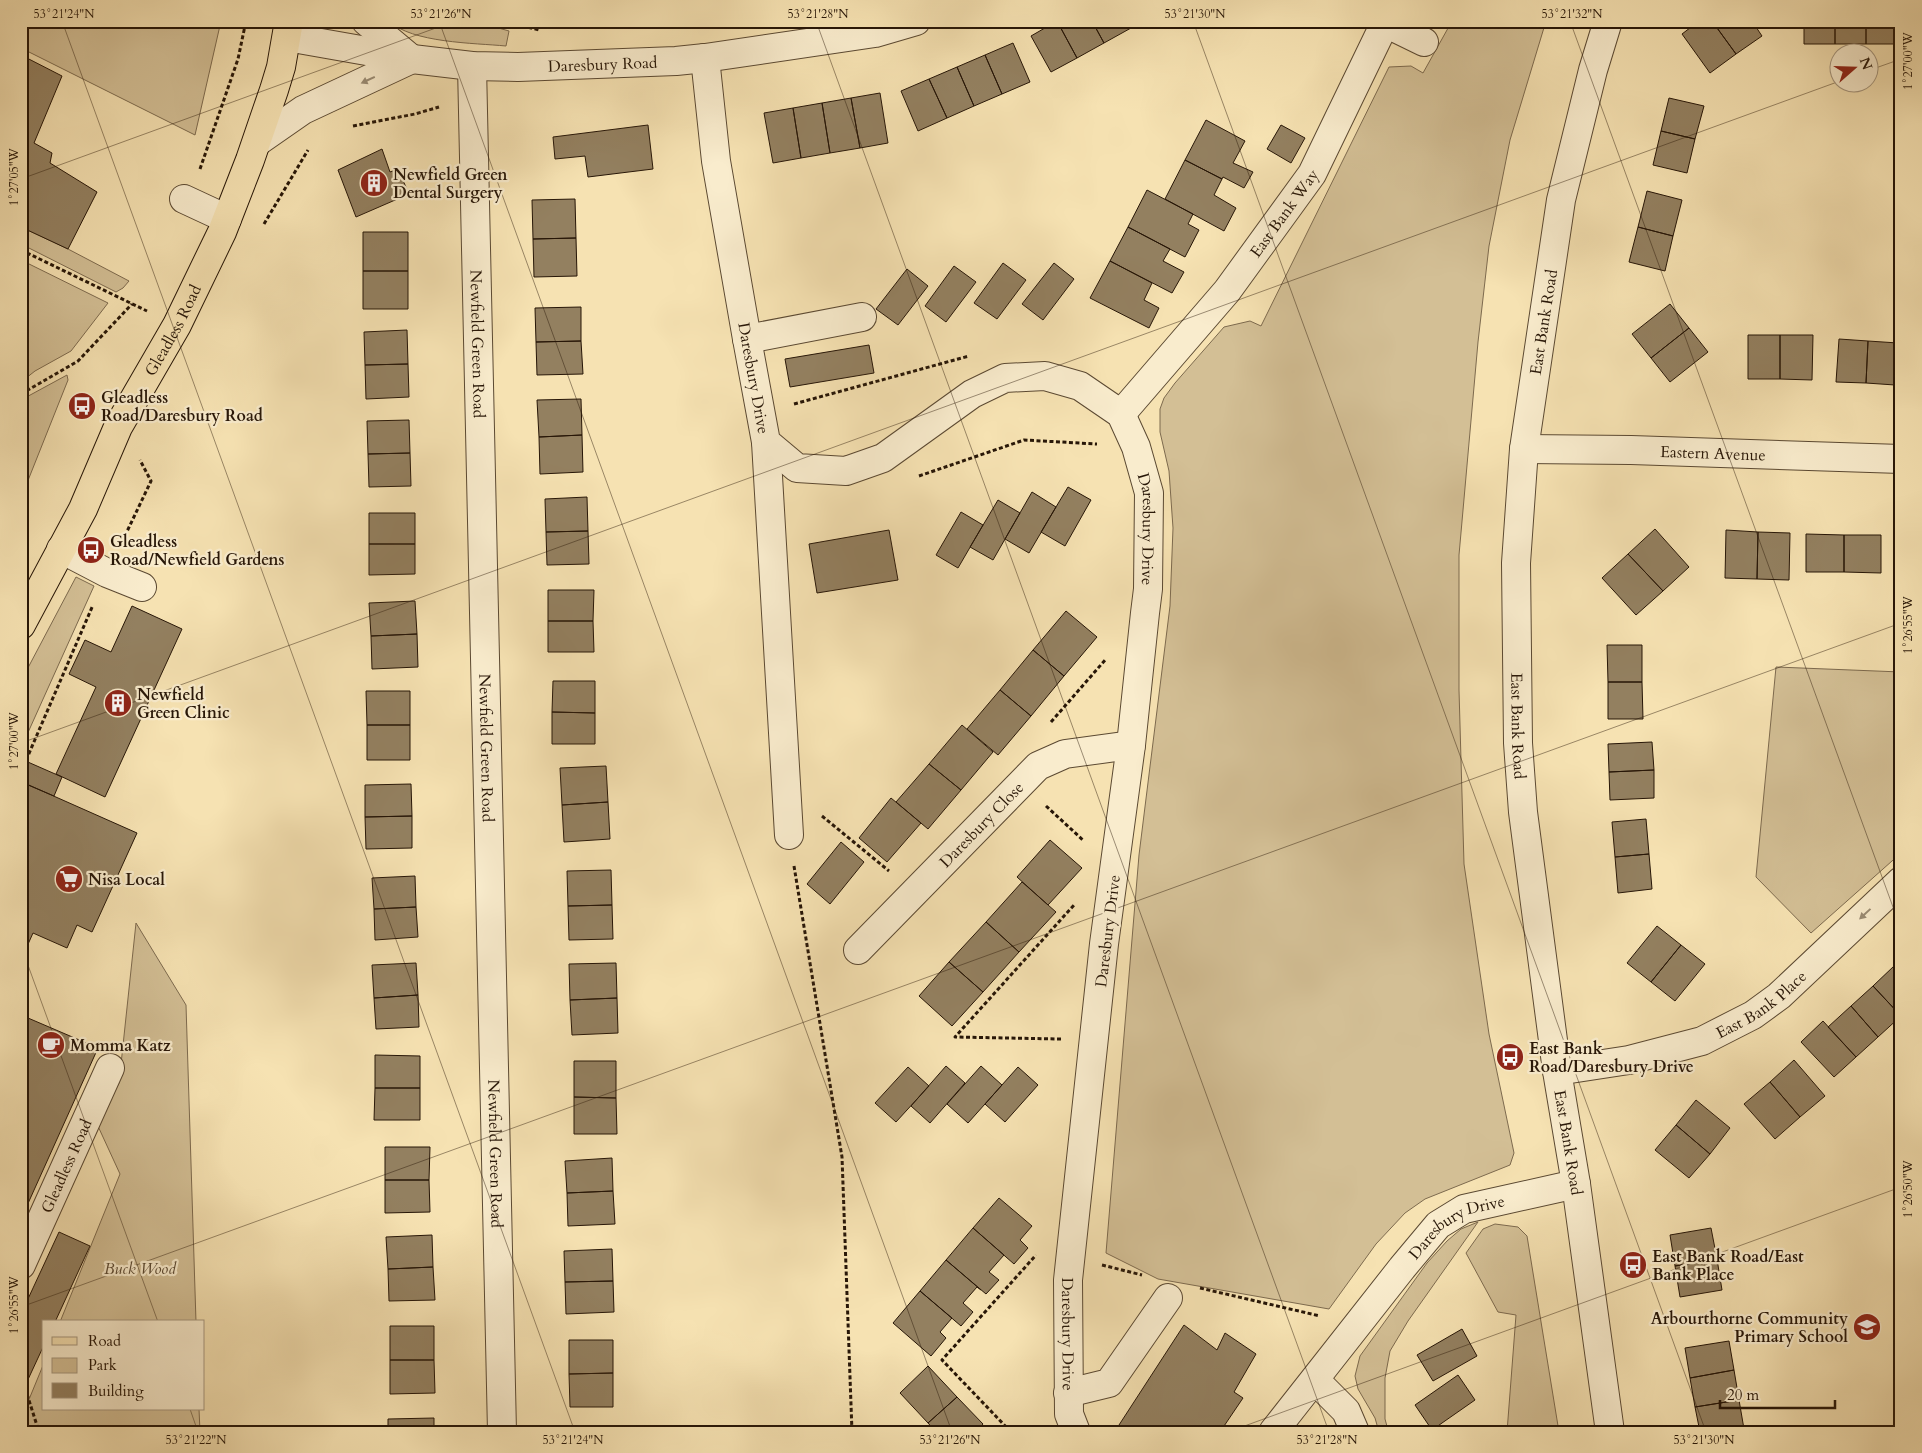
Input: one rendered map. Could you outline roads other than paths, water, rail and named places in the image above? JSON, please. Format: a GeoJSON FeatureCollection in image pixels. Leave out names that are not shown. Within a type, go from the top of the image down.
{"type":"FeatureCollection","features":[{"type":"Feature","properties":{"kind":"main road","name":"Gleadless Road"},"geometry":{"type":"LineString","coordinates":[[23,619],[83,509],[118,426],[177,325],[227,219],[256,142],[281,67],[288,29]]}},
{"type":"Feature","properties":{"kind":"street"},"geometry":{"type":"LineString","coordinates":[[256,142],[303,110],[412,59],[366,21]]}},
{"type":"Feature","properties":{"kind":"street","name":"Daresbury Road"},"geometry":{"type":"LineString","coordinates":[[288,29],[412,59],[472,66],[518,67],[676,61],[705,58],[875,33],[916,21]]}},
{"type":"Feature","properties":{"kind":"street","name":"East Bank Road"},"geometry":{"type":"LineString","coordinates":[[1608,21],[1593,70],[1561,200],[1524,449],[1516,563],[1518,742],[1523,812],[1557,1071],[1576,1184],[1610,1432]]}},
{"type":"Feature","properties":{"kind":"street","name":"East Bank Way"},"geometry":{"type":"LineString","coordinates":[[1121,414],[1227,291],[1312,174],[1385,23],[1424,42]]}},
{"type":"Feature","properties":{"kind":"street","name":"Daresbury Drive"},"geometry":{"type":"LineString","coordinates":[[705,58],[716,161],[766,442],[798,468],[846,472],[883,458],[972,394],[1005,378],[1045,376],[1080,386],[1121,414],[1136,447],[1149,493],[1148,589],[1094,1039],[1068,1280],[1069,1414],[1076,1432]]}},
{"type":"Feature","properties":{"kind":"street","name":"Newfield Green Road"},"geometry":{"type":"LineString","coordinates":[[472,66],[502,1432]]}},
{"type":"Feature","properties":{"kind":"street"},"geometry":{"type":"LineString","coordinates":[[184,199],[227,219]]}},
{"type":"Feature","properties":{"kind":"street"},"geometry":{"type":"LineString","coordinates":[[747,339],[862,318]]}},
{"type":"Feature","properties":{"kind":"street"},"geometry":{"type":"LineString","coordinates":[[766,442],[789,835]]}},
{"type":"Feature","properties":{"kind":"street","name":"Eastern Avenue"},"geometry":{"type":"LineString","coordinates":[[1524,449],[1631,450],[1901,459]]}},
{"type":"Feature","properties":{"kind":"street"},"geometry":{"type":"LineString","coordinates":[[61,549],[142,587]]}},
{"type":"Feature","properties":{"kind":"street","name":"Daresbury Close"},"geometry":{"type":"LineString","coordinates":[[858,950],[1038,766],[1065,754],[1130,745]]}},
{"type":"Feature","properties":{"kind":"street","name":"East Bank Place"},"geometry":{"type":"LineString","coordinates":[[1557,1071],[1629,1060],[1702,1041],[1754,1015],[1779,996],[1901,881]]}},
{"type":"Feature","properties":{"kind":"street","name":"Gleadless Road"},"geometry":{"type":"LineString","coordinates":[[21,1265],[110,1068]]}},
{"type":"Feature","properties":{"kind":"street","name":"Daresbury Drive"},"geometry":{"type":"LineString","coordinates":[[1273,1432],[1438,1225],[1464,1209],[1576,1184]]}},
{"type":"Feature","properties":{"kind":"street"},"geometry":{"type":"LineString","coordinates":[[1068,1393],[1110,1383],[1168,1298]]}},
{"type":"Feature","properties":{"kind":"street"},"geometry":{"type":"LineString","coordinates":[[1315,1380],[1346,1411],[1355,1432]]}},
{"type":"Feature","properties":{"kind":"place","name":"Newfield Green Dental Surgery"},"geometry":{"type":"Point","coordinates":[374,183]}},
{"type":"Feature","properties":{"kind":"place","name":"Gleadless Road/Daresbury Road"},"geometry":{"type":"Point","coordinates":[82,406]}},
{"type":"Feature","properties":{"kind":"place","name":"Gleadless Road/Newfield Gardens"},"geometry":{"type":"Point","coordinates":[91,550]}},
{"type":"Feature","properties":{"kind":"place","name":"Newfield Green Clinic"},"geometry":{"type":"Point","coordinates":[118,703]}},
{"type":"Feature","properties":{"kind":"place","name":"Nisa Local"},"geometry":{"type":"Point","coordinates":[69,879]}},
{"type":"Feature","properties":{"kind":"place","name":"Momma Katz"},"geometry":{"type":"Point","coordinates":[51,1045]}},
{"type":"Feature","properties":{"kind":"place","name":"East Bank Road/Daresbury Drive"},"geometry":{"type":"Point","coordinates":[1510,1057]}},
{"type":"Feature","properties":{"kind":"place","name":"East Bank Road/East Bank Place"},"geometry":{"type":"Point","coordinates":[1633,1265]}},
{"type":"Feature","properties":{"kind":"place","name":"Arbourthorne Community Primary School"},"geometry":{"type":"Point","coordinates":[1867,1327]}},
{"type":"Feature","properties":{"kind":"park label","name":"Buck Wood"},"geometry":{"type":"Point","coordinates":[140,1268]}}]}
